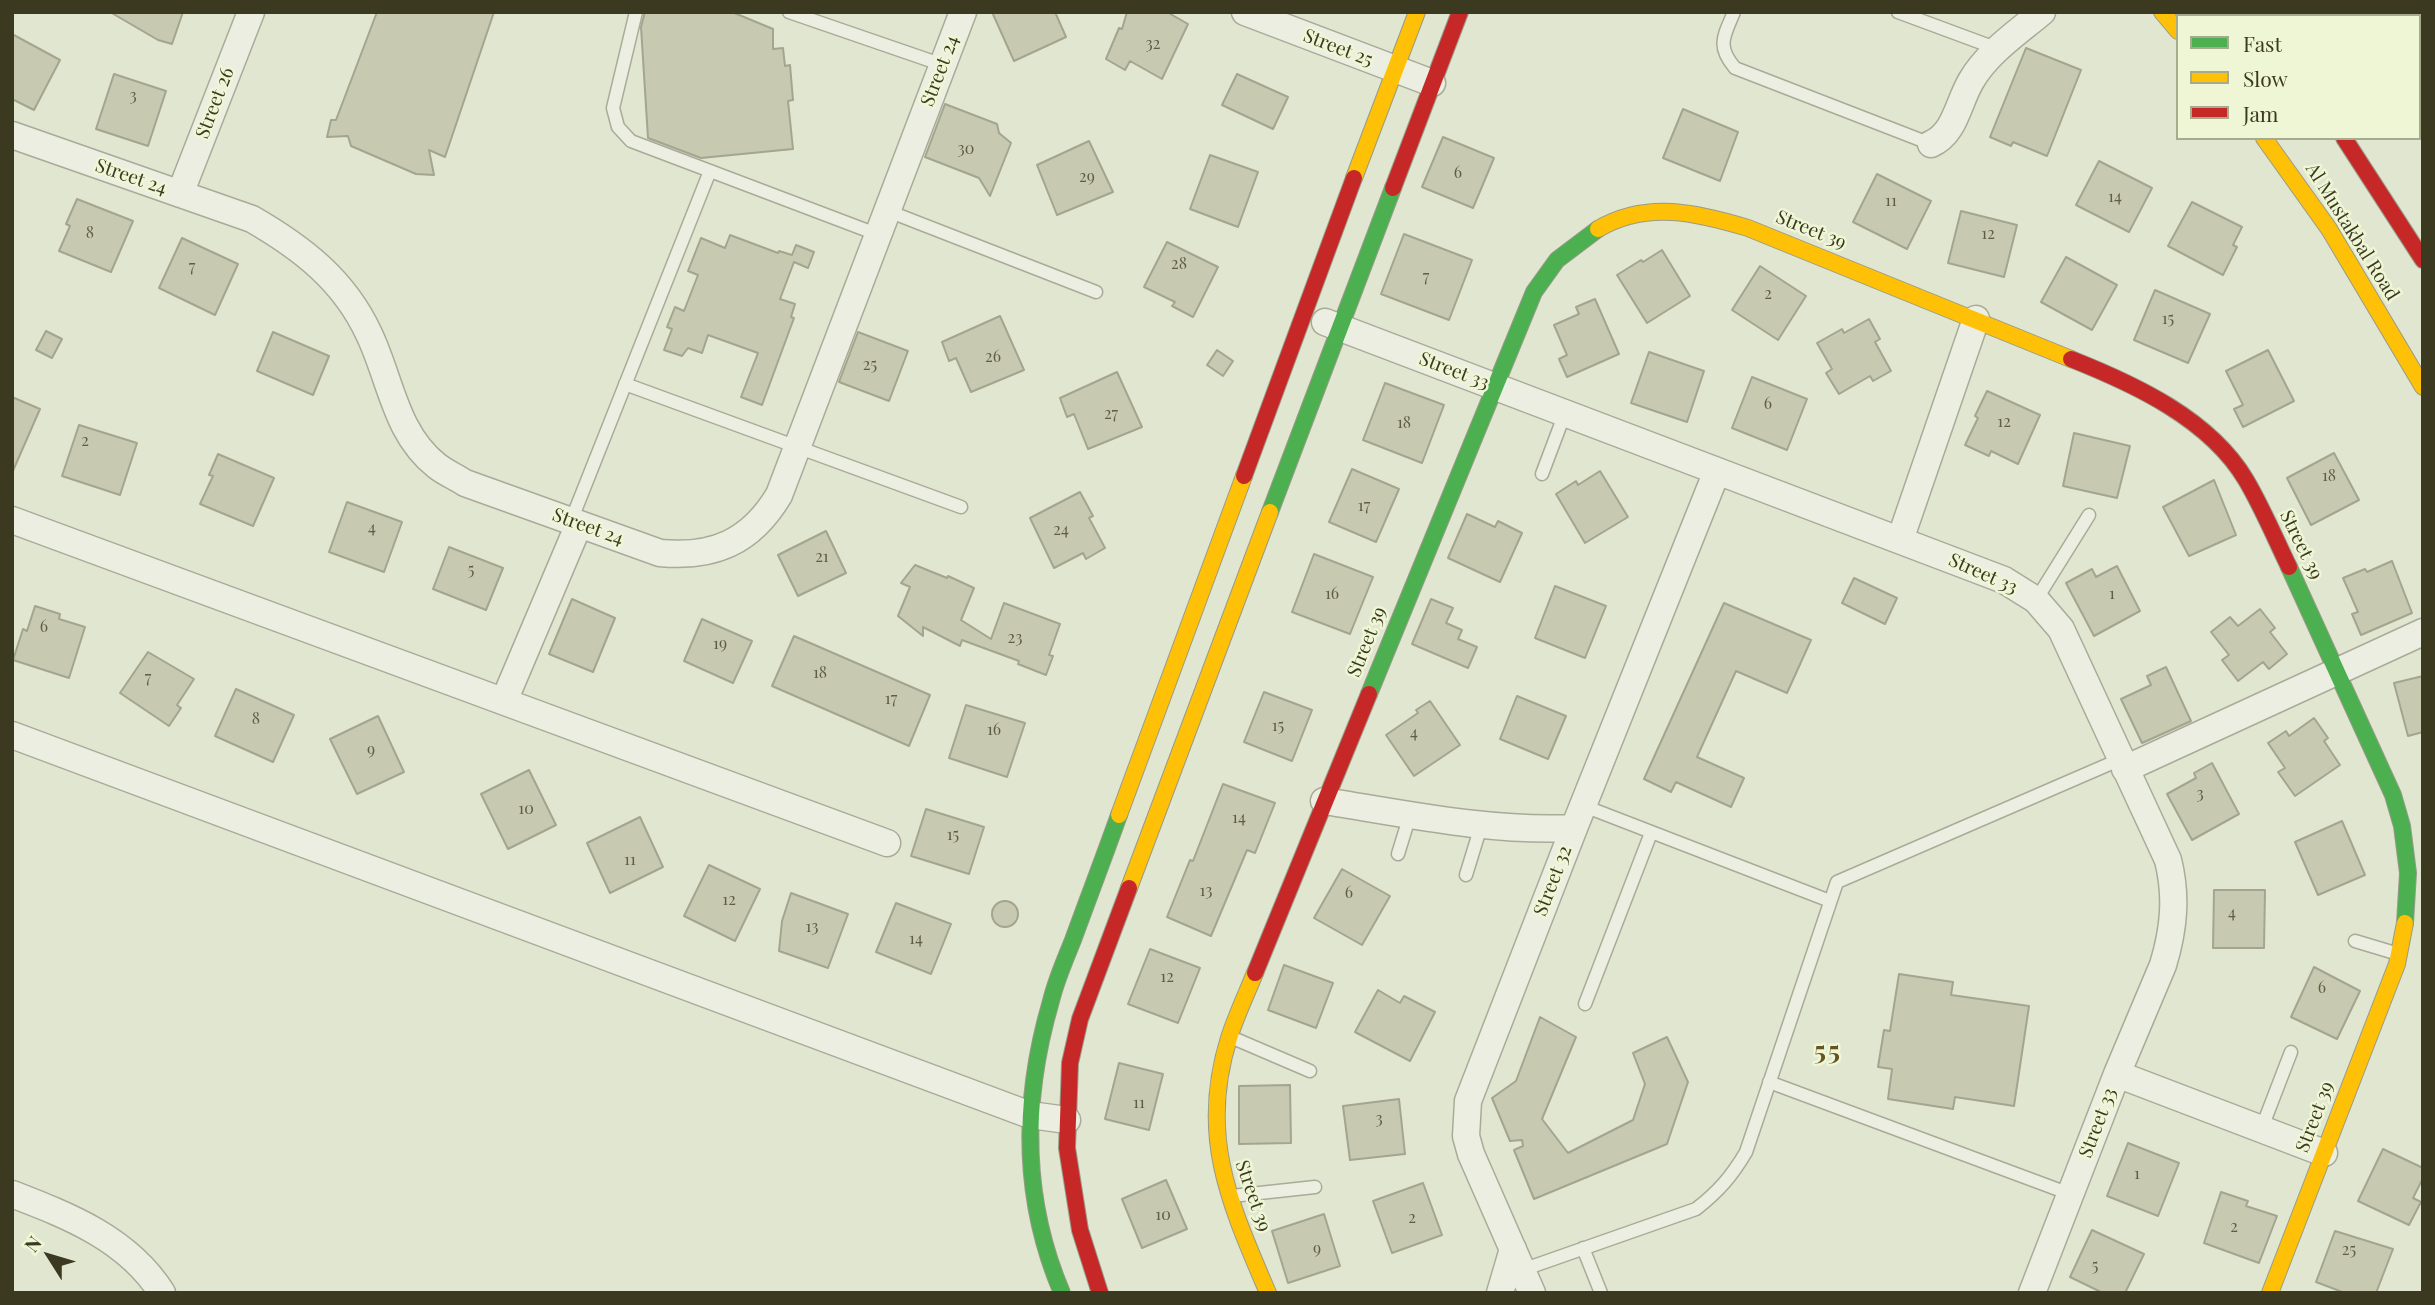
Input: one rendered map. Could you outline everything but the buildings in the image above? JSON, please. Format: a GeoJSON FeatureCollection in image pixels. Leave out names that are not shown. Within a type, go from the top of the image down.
{"type":"FeatureCollection","features":[{"type":"Feature","properties":{"kind":"street","name":"Street 26"},"geometry":{"type":"LineString","coordinates":[[180,194],[251,12]]}},
{"type":"Feature","properties":{"kind":"street","name":"Street 24"},"geometry":{"type":"LineString","coordinates":[[12,135],[252,219],[288,240],[320,266],[347,298],[369,334],[398,416],[415,444],[438,466],[465,482],[575,523],[660,553],[682,555],[718,549],[751,530],[770,510],[779,495],[963,12]]}},
{"type":"Feature","properties":{"kind":"street","name":"Street 25"},"geometry":{"type":"LineString","coordinates":[[1245,12],[1432,83]]}},
{"type":"Feature","properties":{"kind":"street"},"geometry":{"type":"LineString","coordinates":[[1062,1293],[1047,1258],[1038,1223],[1030,1151],[1030,1115],[1040,1042],[1062,964],[1417,12]]}},
{"type":"Feature","properties":{"kind":"street"},"geometry":{"type":"LineString","coordinates":[[1100,1293],[1075,1203],[1067,1149],[1070,1063],[1080,1019],[1460,12]]}},
{"type":"Feature","properties":{"kind":"street"},"geometry":{"type":"LineString","coordinates":[[1931,144],[1940,141],[1947,134],[1971,80],[1998,48],[2042,12]]}},
{"type":"Feature","properties":{"kind":"street"},"geometry":{"type":"LineString","coordinates":[[2162,12],[2176,29]]}},
{"type":"Feature","properties":{"kind":"street","name":"Al Mustakbal Road"},"geometry":{"type":"LineString","coordinates":[[2266,140],[2329,229],[2423,387]]}},
{"type":"Feature","properties":{"kind":"street"},"geometry":{"type":"LineString","coordinates":[[2345,140],[2423,260]]}},
{"type":"Feature","properties":{"kind":"street","name":"Street 39"},"geometry":{"type":"LineString","coordinates":[[1268,1293],[1228,1197],[1217,1157],[1214,1108],[1219,1072],[1229,1037],[1534,292],[1557,260],[1604,226],[1652,212],[1682,211],[1722,219],[1976,318],[2126,382],[2176,410],[2207,435],[2245,478],[2384,769],[2402,826],[2407,857],[2407,900],[2399,954],[2270,1293]]}},
{"type":"Feature","properties":{"kind":"street","name":"Street 33"},"geometry":{"type":"LineString","coordinates":[[1303,314],[2004,580],[2036,600],[2061,629],[2168,860],[2173,884],[2174,911],[2169,947],[2163,965],[2117,1074],[2032,1293]]}},
{"type":"Feature","properties":{"kind":"street"},"geometry":{"type":"LineString","coordinates":[[1900,540],[1976,318]]}},
{"type":"Feature","properties":{"kind":"street","name":"Street 32"},"geometry":{"type":"LineString","coordinates":[[1522,1270],[1471,1154],[1465,1119],[1468,1101],[1717,471]]}},
{"type":"Feature","properties":{"kind":"street"},"geometry":{"type":"LineString","coordinates":[[12,520],[887,843]]}},
{"type":"Feature","properties":{"kind":"street"},"geometry":{"type":"LineString","coordinates":[[504,701],[575,523]]}},
{"type":"Feature","properties":{"kind":"street"},"geometry":{"type":"LineString","coordinates":[[2123,764],[2423,632]]}},
{"type":"Feature","properties":{"kind":"street"},"geometry":{"type":"LineString","coordinates":[[12,735],[1030,1115],[1067,1120]]}},
{"type":"Feature","properties":{"kind":"street"},"geometry":{"type":"LineString","coordinates":[[1324,801],[1481,826],[1525,829],[1579,817]]}},
{"type":"Feature","properties":{"kind":"street"},"geometry":{"type":"LineString","coordinates":[[2117,1074],[2323,1153]]}},
{"type":"Feature","properties":{"kind":"street"},"geometry":{"type":"LineString","coordinates":[[12,1194],[92,1227],[129,1255],[162,1293]]}},
{"type":"Feature","properties":{"kind":"street"},"geometry":{"type":"LineString","coordinates":[[1500,1293],[1522,1270]]}},
{"type":"Feature","properties":{"kind":"lane"},"geometry":{"type":"LineString","coordinates":[[636,12],[613,108],[618,127],[631,141],[710,171],[883,223],[1096,292]]}},
{"type":"Feature","properties":{"kind":"lane"},"geometry":{"type":"LineString","coordinates":[[789,12],[943,65]]}},
{"type":"Feature","properties":{"kind":"lane"},"geometry":{"type":"LineString","coordinates":[[1734,12],[1722,42],[1724,52],[1735,68],[1931,144]]}},
{"type":"Feature","properties":{"kind":"lane"},"geometry":{"type":"LineString","coordinates":[[1898,12],[1998,48]]}},
{"type":"Feature","properties":{"kind":"lane"},"geometry":{"type":"LineString","coordinates":[[575,523],[625,384],[710,171]]}},
{"type":"Feature","properties":{"kind":"lane"},"geometry":{"type":"LineString","coordinates":[[625,384],[961,508]]}},
{"type":"Feature","properties":{"kind":"lane"},"geometry":{"type":"LineString","coordinates":[[1542,474],[1565,413]]}},
{"type":"Feature","properties":{"kind":"lane"},"geometry":{"type":"LineString","coordinates":[[2036,600],[2089,515]]}},
{"type":"Feature","properties":{"kind":"lane"},"geometry":{"type":"LineString","coordinates":[[1522,1270],[1696,1209],[1717,1193],[1733,1174],[1746,1152],[1830,901],[1840,880],[2123,764]]}},
{"type":"Feature","properties":{"kind":"lane"},"geometry":{"type":"LineString","coordinates":[[1398,854],[1410,815]]}},
{"type":"Feature","properties":{"kind":"lane"},"geometry":{"type":"LineString","coordinates":[[1579,817],[1651,832],[1830,901]]}},
{"type":"Feature","properties":{"kind":"lane"},"geometry":{"type":"LineString","coordinates":[[1466,875],[1481,826]]}},
{"type":"Feature","properties":{"kind":"lane"},"geometry":{"type":"LineString","coordinates":[[1585,1004],[1651,832]]}},
{"type":"Feature","properties":{"kind":"lane"},"geometry":{"type":"LineString","coordinates":[[2355,941],[2399,954]]}},
{"type":"Feature","properties":{"kind":"lane"},"geometry":{"type":"LineString","coordinates":[[1229,1037],[1310,1071]]}},
{"type":"Feature","properties":{"kind":"lane"},"geometry":{"type":"LineString","coordinates":[[2261,1129],[2291,1052]]}},
{"type":"Feature","properties":{"kind":"lane"},"geometry":{"type":"LineString","coordinates":[[1769,1082],[2070,1194]]}},
{"type":"Feature","properties":{"kind":"lane"},"geometry":{"type":"LineString","coordinates":[[1228,1197],[1315,1187]]}},
{"type":"Feature","properties":{"kind":"lane"},"geometry":{"type":"LineString","coordinates":[[1583,1248],[1601,1293]]}},
{"type":"Feature","properties":{"kind":"traffic: fast"},"geometry":{"type":"LineString","coordinates":[[1270,512],[1393,188]]}},
{"type":"Feature","properties":{"kind":"traffic: fast"},"geometry":{"type":"LineString","coordinates":[[1369,694],[1534,292],[1557,260],[1598,229]]}},
{"type":"Feature","properties":{"kind":"traffic: fast"},"geometry":{"type":"LineString","coordinates":[[2289,567],[2393,795],[2402,826],[2408,873],[2405,923]]}},
{"type":"Feature","properties":{"kind":"traffic: fast"},"geometry":{"type":"LineString","coordinates":[[1062,1293],[1039,1221],[1033,1185],[1030,1148],[1035,1075],[1041,1038],[1055,985],[1119,815]]}},
{"type":"Feature","properties":{"kind":"traffic: slow"},"geometry":{"type":"LineString","coordinates":[[1354,178],[1417,12]]}},
{"type":"Feature","properties":{"kind":"traffic: slow"},"geometry":{"type":"LineString","coordinates":[[2162,12],[2176,29]]}},
{"type":"Feature","properties":{"kind":"traffic: slow"},"geometry":{"type":"LineString","coordinates":[[2265,140],[2329,229],[2423,387]]}},
{"type":"Feature","properties":{"kind":"traffic: slow"},"geometry":{"type":"LineString","coordinates":[[1598,229],[1616,220],[1654,212],[1691,214],[1748,228],[2071,359]]}},
{"type":"Feature","properties":{"kind":"traffic: slow"},"geometry":{"type":"LineString","coordinates":[[1119,815],[1244,476]]}},
{"type":"Feature","properties":{"kind":"traffic: slow"},"geometry":{"type":"LineString","coordinates":[[1129,888],[1270,512]]}},
{"type":"Feature","properties":{"kind":"traffic: slow"},"geometry":{"type":"LineString","coordinates":[[2270,1293],[2397,964],[2405,923]]}},
{"type":"Feature","properties":{"kind":"traffic: slow"},"geometry":{"type":"LineString","coordinates":[[1255,973],[1229,1038],[1220,1073],[1218,1138],[1231,1199],[1268,1293]]}},
{"type":"Feature","properties":{"kind":"traffic: jam"},"geometry":{"type":"LineString","coordinates":[[1393,188],[1460,12]]}},
{"type":"Feature","properties":{"kind":"traffic: jam"},"geometry":{"type":"LineString","coordinates":[[2345,140],[2423,260]]}},
{"type":"Feature","properties":{"kind":"traffic: jam"},"geometry":{"type":"LineString","coordinates":[[1244,476],[1354,178]]}},
{"type":"Feature","properties":{"kind":"traffic: jam"},"geometry":{"type":"LineString","coordinates":[[2071,359],[2145,392],[2191,421],[2212,439],[2231,458],[2246,480],[2289,567]]}},
{"type":"Feature","properties":{"kind":"traffic: jam"},"geometry":{"type":"LineString","coordinates":[[1255,973],[1369,694]]}},
{"type":"Feature","properties":{"kind":"traffic: jam"},"geometry":{"type":"LineString","coordinates":[[1100,1293],[1080,1230],[1067,1148],[1070,1063],[1080,1019],[1129,888]]}},
{"type":"Feature","properties":{"kind":"district","name":"55"},"geometry":{"type":"Point","coordinates":[1828,1052]}}]}
